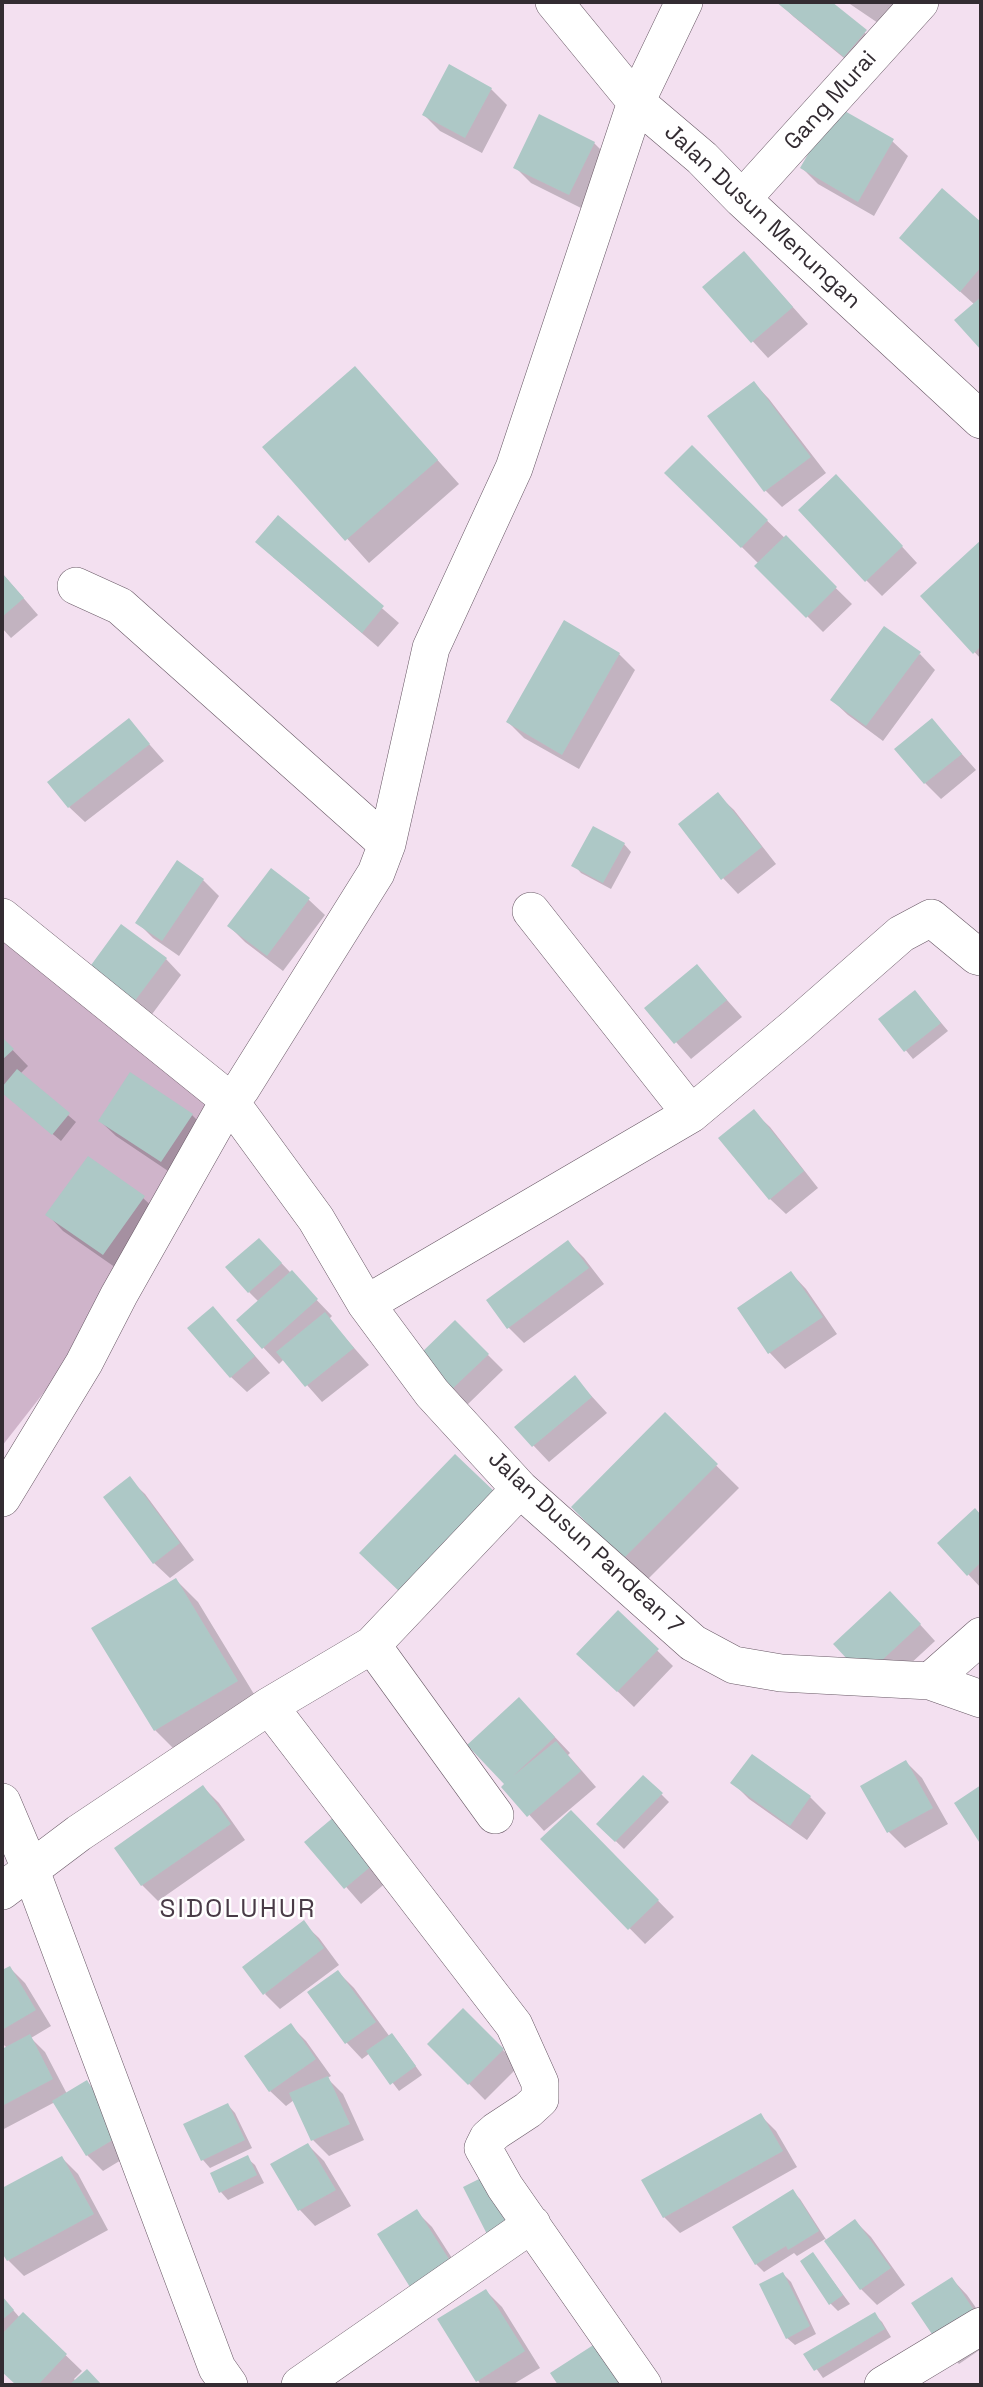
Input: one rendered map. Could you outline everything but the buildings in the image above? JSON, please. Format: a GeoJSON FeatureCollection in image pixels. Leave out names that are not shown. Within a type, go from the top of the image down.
{"type":"FeatureCollection","features":[{"type":"Feature","properties":{"kind":"street","name":"Jalan Dusun Menungan"},"geometry":{"type":"LineString","coordinates":[[554,2],[636,102],[702,158],[742,199],[981,420]]}},
{"type":"Feature","properties":{"kind":"street"},"geometry":{"type":"LineString","coordinates":[[2,1498],[84,1363],[229,1100],[241,1089],[376,873],[387,844],[431,648],[514,468],[636,102],[684,2]]}},
{"type":"Feature","properties":{"kind":"street","name":"Gang Murai"},"geometry":{"type":"LineString","coordinates":[[742,199],[919,2]]}},
{"type":"Feature","properties":{"kind":"street"},"geometry":{"type":"LineString","coordinates":[[76,586],[120,606],[387,844]]}},
{"type":"Feature","properties":{"kind":"street"},"geometry":{"type":"LineString","coordinates":[[531,911],[691,1114]]}},
{"type":"Feature","properties":{"kind":"street","name":"Jalan Dusun Pandean 7"},"geometry":{"type":"LineString","coordinates":[[2,917],[229,1100],[316,1219],[366,1304],[432,1394],[520,1489],[693,1643],[734,1665],[781,1673],[930,1681],[981,1699]]}},
{"type":"Feature","properties":{"kind":"street"},"geometry":{"type":"LineString","coordinates":[[366,1304],[691,1114],[901,934],[931,918],[981,957]]}},
{"type":"Feature","properties":{"kind":"street"},"geometry":{"type":"LineString","coordinates":[[2,1891],[30,1868],[269,1706],[372,1645],[520,1489]]}},
{"type":"Feature","properties":{"kind":"street"},"geometry":{"type":"LineString","coordinates":[[930,1681],[981,1636]]}},
{"type":"Feature","properties":{"kind":"street"},"geometry":{"type":"LineString","coordinates":[[372,1645],[495,1815]]}},
{"type":"Feature","properties":{"kind":"street"},"geometry":{"type":"LineString","coordinates":[[269,1706],[514,2025],[540,2083],[540,2099],[496,2131],[488,2138],[483,2148],[505,2187],[643,2385]]}},
{"type":"Feature","properties":{"kind":"street"},"geometry":{"type":"LineString","coordinates":[[2,1802],[30,1868],[217,2368],[229,2385]]}},
{"type":"Feature","properties":{"kind":"street"},"geometry":{"type":"LineString","coordinates":[[300,2385],[532,2224]]}},
{"type":"Feature","properties":{"kind":"street"},"geometry":{"type":"LineString","coordinates":[[883,2385],[928,2374],[981,2326]]}},
{"type":"Feature","properties":{"kind":"shaded area"},"geometry":{"type":"Polygon","coordinates":[[[2,909],[241,1089],[52,1382],[2,1446],[2,909]]]}},
{"type":"Feature","properties":{"kind":"district","name":"SIDOLUHUR"},"geometry":{"type":"Point","coordinates":[238,1910]}}]}
